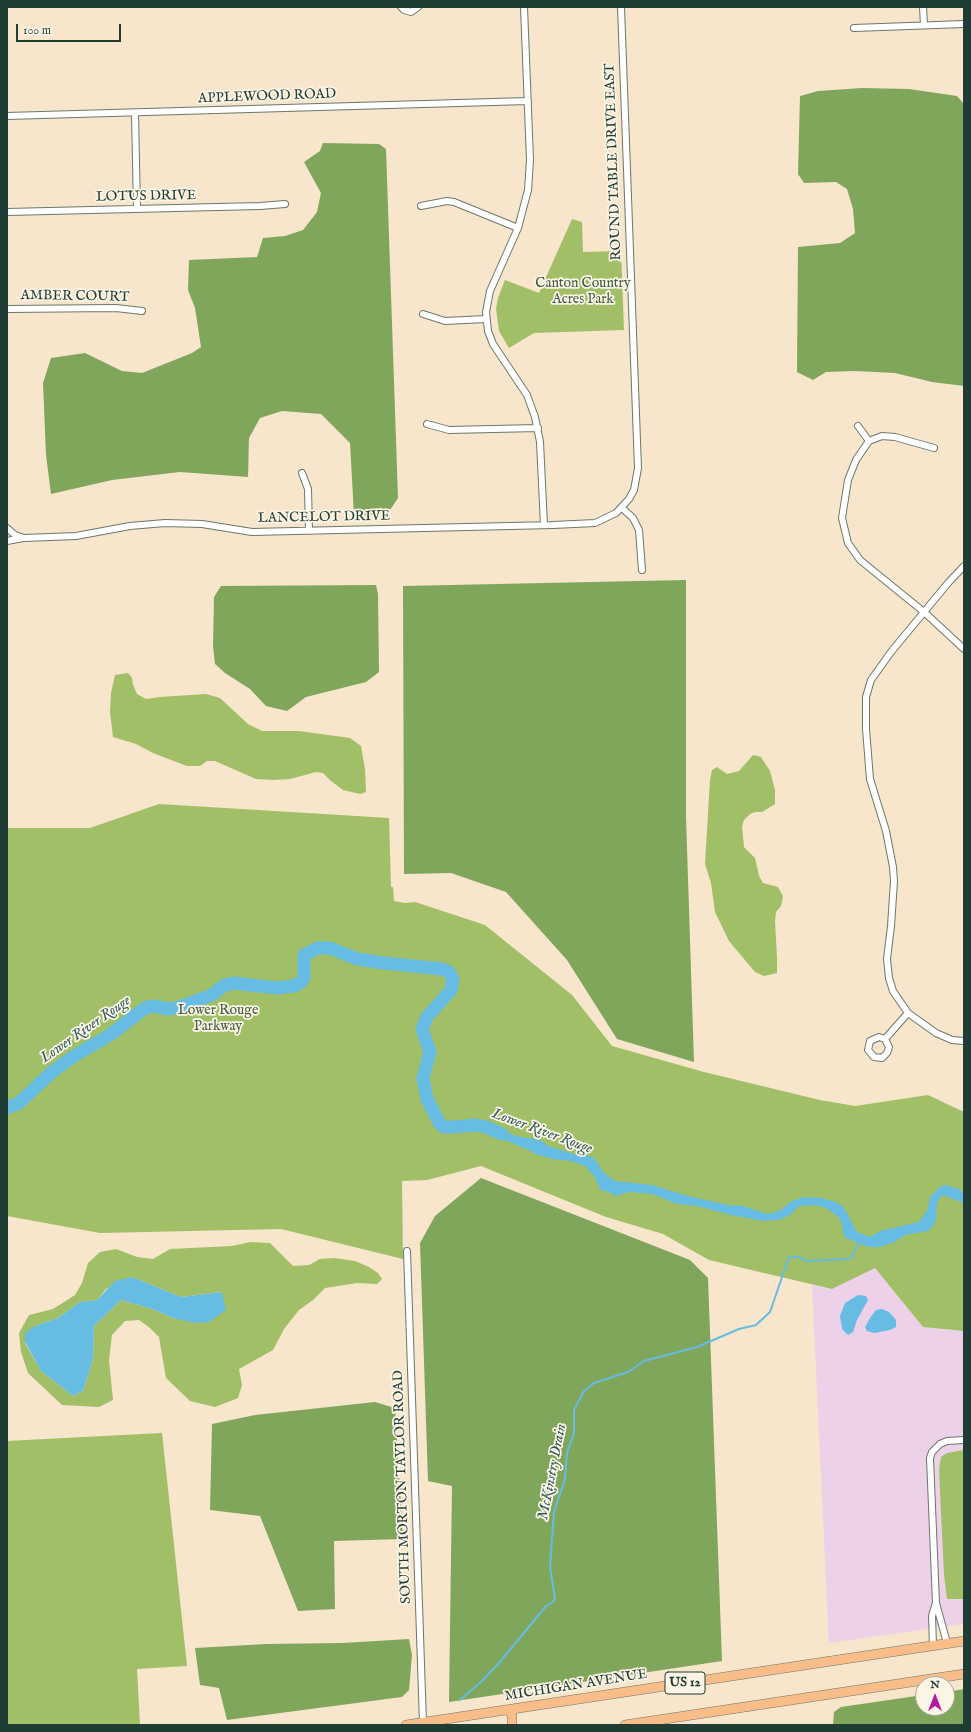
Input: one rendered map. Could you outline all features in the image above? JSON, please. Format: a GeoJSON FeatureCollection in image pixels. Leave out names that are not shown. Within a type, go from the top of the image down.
{"type":"FeatureCollection","features":[{"type":"Feature","properties":{"kind":"main road","name":"MICHIGAN AVENUE"},"geometry":{"type":"LineString","coordinates":[[406,1725],[964,1641]]}},
{"type":"Feature","properties":{"kind":"main road","name":"US 12"},"geometry":{"type":"LineString","coordinates":[[625,1725],[964,1674]]}},
{"type":"Feature","properties":{"kind":"main road"},"geometry":{"type":"LineString","coordinates":[[509,1710],[512,1716],[512,1725]]}},
{"type":"Feature","properties":{"kind":"street"},"geometry":{"type":"LineString","coordinates":[[401,7],[404,10],[412,12],[418,7]]}},
{"type":"Feature","properties":{"kind":"street"},"geometry":{"type":"LineString","coordinates":[[524,7],[530,179],[518,228],[490,291],[486,305],[486,319],[488,331],[493,344],[532,406],[540,442],[544,525]]}},
{"type":"Feature","properties":{"kind":"street","name":"ROUND TABLE DRIVE EAST"},"geometry":{"type":"LineString","coordinates":[[621,7],[638,468],[634,490],[622,508]]}},
{"type":"Feature","properties":{"kind":"street"},"geometry":{"type":"LineString","coordinates":[[923,7],[924,25]]}},
{"type":"Feature","properties":{"kind":"street"},"geometry":{"type":"LineString","coordinates":[[854,28],[964,24]]}},
{"type":"Feature","properties":{"kind":"street","name":"APPLEWOOD ROAD"},"geometry":{"type":"LineString","coordinates":[[7,116],[528,101]]}},
{"type":"Feature","properties":{"kind":"street"},"geometry":{"type":"LineString","coordinates":[[135,112],[137,209]]}},
{"type":"Feature","properties":{"kind":"street"},"geometry":{"type":"LineString","coordinates":[[421,206],[440,202],[454,202],[518,228]]}},
{"type":"Feature","properties":{"kind":"street","name":"LOTUS DRIVE"},"geometry":{"type":"LineString","coordinates":[[7,212],[285,204]]}},
{"type":"Feature","properties":{"kind":"street","name":"AMBER COURT"},"geometry":{"type":"LineString","coordinates":[[7,309],[116,308],[142,311]]}},
{"type":"Feature","properties":{"kind":"street"},"geometry":{"type":"LineString","coordinates":[[423,314],[445,321],[486,319]]}},
{"type":"Feature","properties":{"kind":"street"},"geometry":{"type":"LineString","coordinates":[[427,424],[449,430],[538,428]]}},
{"type":"Feature","properties":{"kind":"street"},"geometry":{"type":"LineString","coordinates":[[858,426],[868,441]]}},
{"type":"Feature","properties":{"kind":"street"},"geometry":{"type":"LineString","coordinates":[[934,448],[882,436],[868,441],[856,460],[848,480],[842,507],[842,518],[848,543],[860,560],[924,612],[964,649]]}},
{"type":"Feature","properties":{"kind":"street"},"geometry":{"type":"LineString","coordinates":[[302,473],[308,489],[309,531]]}},
{"type":"Feature","properties":{"kind":"street"},"geometry":{"type":"LineString","coordinates":[[622,508],[633,518],[639,530],[642,570]]}},
{"type":"Feature","properties":{"kind":"street","name":"LANCELOT DRIVE"},"geometry":{"type":"LineString","coordinates":[[7,541],[24,538],[76,536],[130,526],[165,524],[202,524],[252,532],[595,523],[610,518],[622,508]]}},
{"type":"Feature","properties":{"kind":"street"},"geometry":{"type":"LineString","coordinates":[[8,529],[15,535],[24,538]]}},
{"type":"Feature","properties":{"kind":"street"},"geometry":{"type":"LineString","coordinates":[[964,566],[891,652],[871,680],[866,697],[867,753],[870,779],[886,831],[893,867],[894,881],[892,919],[887,959],[889,978],[893,991],[908,1013],[936,1033],[952,1040],[964,1041]]}},
{"type":"Feature","properties":{"kind":"street"},"geometry":{"type":"LineString","coordinates":[[885,1039],[908,1013]]}},
{"type":"Feature","properties":{"kind":"street","name":"SOUTH MORTON TAYLOR ROAD"},"geometry":{"type":"LineString","coordinates":[[407,1251],[423,1723]]}},
{"type":"Feature","properties":{"kind":"street"},"geometry":{"type":"LineString","coordinates":[[947,1643],[936,1603],[930,1458],[935,1448],[940,1444],[947,1441],[964,1440]]}},
{"type":"Feature","properties":{"kind":"street"},"geometry":{"type":"LineString","coordinates":[[933,1646],[932,1616],[936,1603]]}},
{"type":"Feature","properties":{"kind":"shaded area"},"geometry":{"type":"Polygon","coordinates":[[[875,1267],[923,1327],[964,1331],[964,1624],[829,1643],[812,1285],[832,1289],[875,1267]]]}},
{"type":"Feature","properties":{"kind":"green space"},"geometry":{"type":"Polygon","coordinates":[[[862,88],[909,89],[957,96],[964,104],[964,386],[932,382],[895,373],[854,371],[826,372],[813,380],[797,372],[798,247],[840,243],[855,233],[853,209],[847,189],[836,182],[804,183],[798,174],[800,96],[818,91],[862,88]]]}},
{"type":"Feature","properties":{"kind":"green space"},"geometry":{"type":"Polygon","coordinates":[[[323,143],[379,144],[386,149],[398,498],[390,510],[372,515],[354,515],[350,443],[321,414],[282,411],[260,418],[249,438],[248,477],[180,472],[112,480],[51,494],[46,455],[43,383],[51,358],[85,353],[122,371],[142,373],[192,353],[201,347],[195,308],[188,290],[189,260],[257,257],[263,238],[285,236],[303,230],[317,212],[321,193],[304,162],[320,151],[323,143]]]}},
{"type":"Feature","properties":{"kind":"green space","name":"Canton Country Acres Park"},"geometry":{"type":"Polygon","coordinates":[[[572,219],[582,222],[583,252],[621,251],[624,330],[534,333],[509,348],[499,331],[496,309],[498,298],[505,280],[539,293],[572,219]]]}},
{"type":"Feature","properties":{"kind":"green space"},"geometry":{"type":"Polygon","coordinates":[[[686,580],[686,817],[694,1062],[617,1039],[567,960],[506,892],[451,873],[404,874],[403,586],[686,580]]]}},
{"type":"Feature","properties":{"kind":"green space"},"geometry":{"type":"Polygon","coordinates":[[[376,585],[378,594],[379,672],[366,682],[306,697],[287,711],[266,706],[250,689],[225,673],[215,664],[213,646],[214,597],[221,586],[376,585]]]}},
{"type":"Feature","properties":{"kind":"green space"},"geometry":{"type":"Polygon","coordinates":[[[128,673],[132,678],[137,694],[146,699],[206,694],[220,698],[248,724],[262,731],[299,731],[350,738],[361,746],[365,769],[366,792],[360,794],[343,790],[323,773],[316,772],[290,779],[274,780],[256,779],[215,761],[207,761],[200,766],[187,766],[153,753],[136,744],[113,737],[110,712],[111,693],[115,675],[128,673]]]}},
{"type":"Feature","properties":{"kind":"green space"},"geometry":{"type":"Polygon","coordinates":[[[753,755],[761,757],[770,771],[775,790],[775,804],[762,812],[750,814],[744,820],[742,826],[744,847],[755,858],[759,876],[763,883],[778,887],[783,896],[781,906],[776,912],[775,921],[777,973],[764,976],[755,972],[729,941],[715,912],[711,883],[705,864],[710,780],[712,770],[717,767],[727,774],[739,771],[753,755]]]}},
{"type":"Feature","properties":{"kind":"green space","name":"Lower Rouge Parkway"},"geometry":{"type":"Polygon","coordinates":[[[159,804],[389,818],[391,887],[393,887],[394,901],[405,903],[415,902],[485,925],[572,995],[612,1046],[704,1072],[820,1100],[855,1106],[928,1095],[964,1112],[964,1331],[923,1327],[875,1268],[832,1289],[709,1260],[663,1234],[606,1217],[481,1166],[427,1180],[402,1181],[403,1259],[281,1229],[100,1233],[7,1216],[7,828],[90,828],[159,804]]]}},
{"type":"Feature","properties":{"kind":"green space"},"geometry":{"type":"Polygon","coordinates":[[[481,1178],[690,1260],[708,1278],[722,1661],[449,1702],[452,1486],[428,1481],[420,1243],[435,1216],[481,1178]]]}},
{"type":"Feature","properties":{"kind":"green space"},"geometry":{"type":"Polygon","coordinates":[[[251,1242],[270,1243],[293,1266],[309,1265],[320,1259],[334,1258],[355,1261],[378,1273],[382,1279],[377,1284],[357,1283],[325,1288],[313,1300],[299,1310],[284,1329],[273,1350],[239,1369],[242,1385],[238,1398],[215,1407],[190,1401],[166,1378],[159,1337],[139,1320],[125,1321],[112,1335],[109,1360],[113,1400],[99,1407],[62,1405],[28,1373],[21,1352],[19,1333],[29,1315],[53,1309],[75,1295],[82,1283],[88,1263],[100,1252],[116,1249],[137,1257],[153,1259],[170,1249],[232,1246],[251,1242]],[[132,1277],[106,1289],[97,1300],[80,1302],[58,1318],[35,1326],[25,1343],[41,1371],[73,1396],[83,1391],[93,1359],[94,1326],[121,1300],[152,1309],[176,1319],[221,1292],[181,1297],[132,1277]]]}},
{"type":"Feature","properties":{"kind":"green space"},"geometry":{"type":"Polygon","coordinates":[[[375,1402],[395,1408],[403,1539],[334,1541],[335,1609],[298,1611],[260,1516],[210,1510],[212,1424],[255,1415],[375,1402]]]}},
{"type":"Feature","properties":{"kind":"green space"},"geometry":{"type":"Polygon","coordinates":[[[162,1433],[187,1666],[137,1669],[140,1725],[7,1725],[7,1441],[162,1433]]]}},
{"type":"Feature","properties":{"kind":"green space"},"geometry":{"type":"Polygon","coordinates":[[[964,1450],[964,1599],[947,1599],[944,1575],[939,1469],[941,1457],[947,1453],[964,1450]]]}},
{"type":"Feature","properties":{"kind":"green space"},"geometry":{"type":"Polygon","coordinates":[[[409,1639],[412,1655],[409,1690],[402,1697],[227,1720],[219,1688],[200,1685],[195,1648],[266,1644],[343,1643],[409,1639]]]}},
{"type":"Feature","properties":{"kind":"green space"},"geometry":{"type":"Polygon","coordinates":[[[964,1689],[964,1725],[833,1725],[834,1712],[841,1707],[915,1696],[915,1716],[955,1716],[955,1691],[964,1689]]]}},
{"type":"Feature","properties":{"kind":"water"},"geometry":{"type":"Polygon","coordinates":[[[486,1127],[496,1127],[516,1136],[540,1140],[548,1146],[577,1155],[587,1155],[595,1159],[603,1172],[615,1181],[652,1185],[688,1196],[728,1205],[743,1206],[768,1214],[781,1210],[790,1202],[803,1197],[822,1198],[843,1206],[857,1232],[870,1237],[880,1231],[919,1222],[928,1209],[930,1197],[941,1186],[946,1185],[959,1189],[964,1194],[964,1203],[942,1195],[937,1203],[936,1220],[928,1231],[905,1235],[895,1242],[880,1247],[868,1247],[844,1237],[842,1224],[839,1218],[828,1209],[815,1205],[799,1206],[790,1215],[779,1220],[763,1221],[731,1215],[697,1206],[677,1204],[652,1194],[630,1192],[615,1196],[609,1192],[600,1190],[595,1177],[585,1166],[571,1161],[552,1159],[535,1154],[500,1138],[486,1127]]]}},
{"type":"Feature","properties":{"kind":"water"},"geometry":{"type":"Polygon","coordinates":[[[132,1277],[181,1297],[222,1292],[226,1310],[209,1322],[196,1323],[176,1319],[152,1309],[121,1300],[94,1326],[93,1359],[83,1391],[73,1396],[41,1371],[25,1342],[25,1333],[35,1326],[58,1318],[80,1302],[97,1300],[115,1281],[132,1277]]]}},
{"type":"Feature","properties":{"kind":"water"},"geometry":{"type":"Polygon","coordinates":[[[858,1295],[866,1296],[868,1300],[857,1320],[853,1332],[848,1335],[842,1329],[840,1316],[845,1303],[858,1295]]]}},
{"type":"Feature","properties":{"kind":"water"},"geometry":{"type":"Polygon","coordinates":[[[882,1309],[889,1312],[896,1320],[896,1327],[890,1330],[874,1333],[867,1331],[865,1327],[870,1318],[876,1310],[882,1309]]]}},
{"type":"Feature","properties":{"kind":"waterway","name":"Lower River Rouge"},"geometry":{"type":"LineString","coordinates":[[7,1108],[19,1103],[52,1072],[74,1056],[110,1035],[145,1008],[153,1006],[169,1009],[179,1007],[212,995],[223,986],[233,983],[277,988],[294,986],[301,982],[304,978],[304,955],[318,948],[330,948],[357,959],[442,969],[449,972],[453,979],[451,990],[427,1017],[422,1029],[430,1052],[423,1078],[427,1099],[440,1124],[444,1127],[476,1125],[486,1127],[502,1134]]}},
{"type":"Feature","properties":{"kind":"waterway","name":"McKinstry Drain"},"geometry":{"type":"LineString","coordinates":[[460,1700],[481,1682],[499,1663],[546,1606],[555,1599],[550,1567],[554,1512],[565,1479],[567,1453],[574,1433],[574,1410],[584,1391],[594,1383],[628,1372],[644,1361],[697,1347],[739,1329],[756,1325],[770,1312],[789,1257],[799,1257],[807,1261],[847,1259],[852,1257],[859,1242]]}}]}
